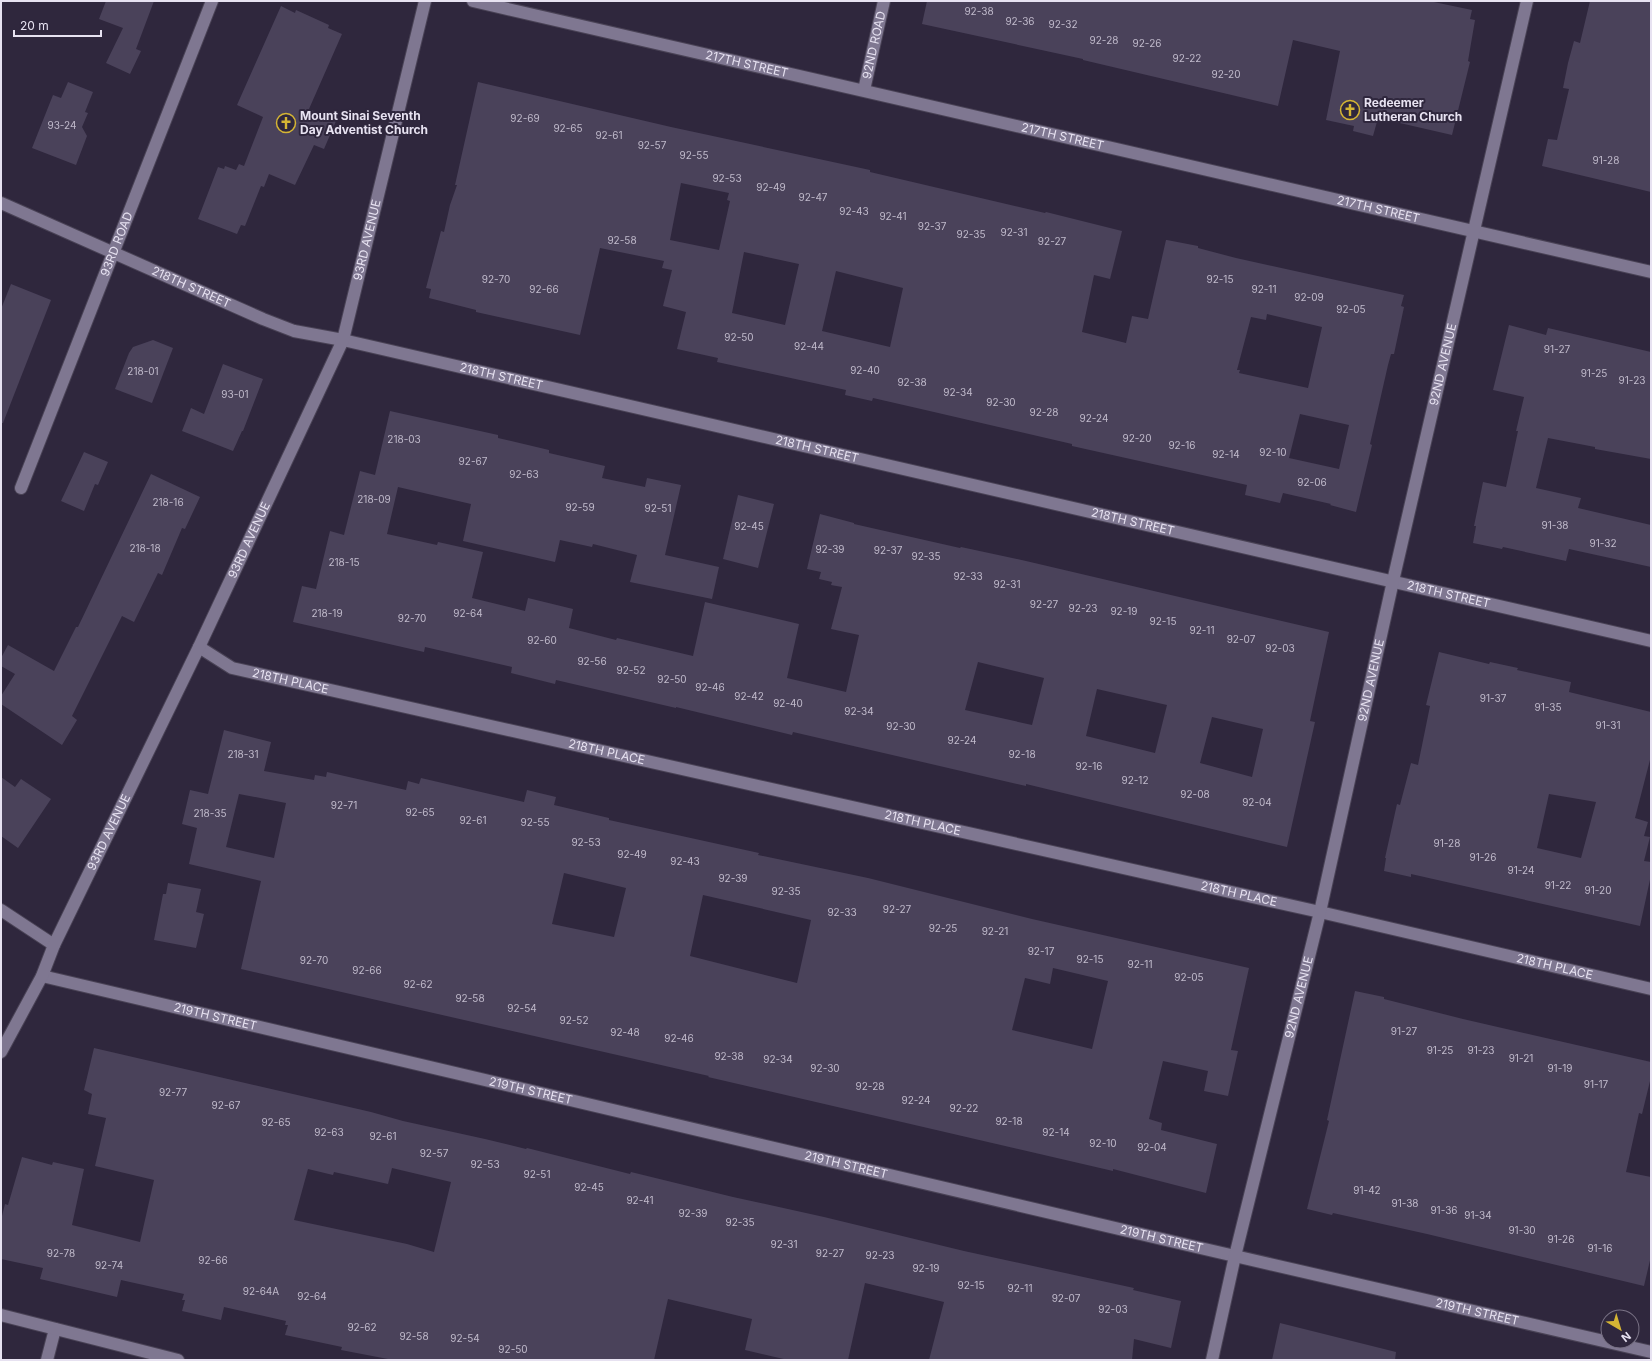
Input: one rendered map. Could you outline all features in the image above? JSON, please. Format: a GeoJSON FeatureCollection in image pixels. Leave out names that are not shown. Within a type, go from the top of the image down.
{"type":"FeatureCollection","features":[{"type":"Feature","properties":{"kind":"street","name":"93RD ROAD"},"geometry":{"type":"LineString","coordinates":[[21,488],[212,1]]}},
{"type":"Feature","properties":{"kind":"street","name":"93RD AVENUE"},"geometry":{"type":"LineString","coordinates":[[1,1052],[42,976],[54,945],[200,646],[343,340],[425,1]]}},
{"type":"Feature","properties":{"kind":"street","name":"217TH STREET"},"geometry":{"type":"LineString","coordinates":[[473,1],[1651,272]]}},
{"type":"Feature","properties":{"kind":"street","name":"92ND ROAD"},"geometry":{"type":"LineString","coordinates":[[864,90],[884,1]]}},
{"type":"Feature","properties":{"kind":"street","name":"92ND AVENUE"},"geometry":{"type":"LineString","coordinates":[[1212,1360],[1235,1256],[1320,912],[1393,581],[1527,1]]}},
{"type":"Feature","properties":{"kind":"street","name":"218TH STREET"},"geometry":{"type":"LineString","coordinates":[[1,203],[263,319],[294,331],[343,340],[1651,641]]}},
{"type":"Feature","properties":{"kind":"street","name":"218TH PLACE"},"geometry":{"type":"LineString","coordinates":[[200,646],[232,668],[1320,912],[1651,989]]}},
{"type":"Feature","properties":{"kind":"street"},"geometry":{"type":"LineString","coordinates":[[1,910],[54,945]]}},
{"type":"Feature","properties":{"kind":"street","name":"219TH STREET"},"geometry":{"type":"LineString","coordinates":[[42,976],[1651,1352]]}},
{"type":"Feature","properties":{"kind":"street"},"geometry":{"type":"LineString","coordinates":[[1,1315],[164,1358],[178,1360]]}},
{"type":"Feature","properties":{"kind":"street"},"geometry":{"type":"LineString","coordinates":[[47,1360],[55,1329]]}},
{"type":"Feature","properties":{"kind":"building"},"geometry":{"type":"Polygon","coordinates":[[[106,1],[154,1],[136,49],[141,51],[130,74],[106,63],[123,28],[99,19],[106,1]]]}},
{"type":"Feature","properties":{"kind":"building"},"geometry":{"type":"Polygon","coordinates":[[[927,1],[1429,1],[1472,10],[1470,19],[1475,20],[1468,61],[1470,62],[1452,135],[1378,118],[1373,136],[1353,131],[1354,126],[1326,120],[1340,51],[1293,40],[1278,106],[1083,59],[922,24],[927,1]]]}},
{"type":"Feature","properties":{"kind":"building"},"geometry":{"type":"Polygon","coordinates":[[[1590,1],[1651,1],[1651,192],[1542,166],[1548,139],[1557,140],[1569,89],[1563,88],[1568,63],[1574,41],[1580,43],[1590,1]]]}},
{"type":"Feature","properties":{"kind":"building"},"geometry":{"type":"Polygon","coordinates":[[[281,6],[295,13],[296,10],[329,25],[328,28],[342,34],[309,109],[336,121],[324,149],[314,145],[295,185],[269,174],[264,187],[261,186],[245,226],[241,225],[237,234],[198,219],[218,167],[224,169],[225,166],[236,170],[239,164],[244,166],[263,117],[237,105],[281,6]]]}},
{"type":"Feature","properties":{"kind":"building"},"geometry":{"type":"Polygon","coordinates":[[[68,82],[93,92],[85,112],[88,113],[82,127],[87,136],[76,165],[32,148],[53,95],[61,98],[68,82]]]}},
{"type":"Feature","properties":{"kind":"building"},"geometry":{"type":"Polygon","coordinates":[[[478,82],[671,127],[870,170],[870,172],[1122,231],[1110,279],[1094,275],[1082,332],[1126,343],[1132,316],[1148,319],[1166,240],[1198,246],[1198,248],[1236,258],[1404,295],[1401,306],[1404,307],[1394,354],[1391,354],[1388,365],[1370,444],[1372,445],[1356,512],[1330,505],[1331,504],[1283,493],[1280,503],[1245,495],[1247,485],[1072,446],[1072,444],[873,398],[872,401],[845,395],[846,390],[717,362],[718,358],[677,349],[686,312],[663,306],[672,270],[662,268],[664,261],[600,248],[580,335],[476,312],[476,310],[429,298],[431,289],[426,288],[441,231],[444,232],[450,205],[457,185],[455,185],[478,82]],[[681,183],[670,240],[719,250],[730,201],[727,200],[729,193],[681,183]],[[744,252],[732,313],[785,325],[799,264],[744,252]],[[836,271],[822,331],[890,347],[903,288],[836,271]],[[1267,314],[1266,320],[1251,317],[1237,370],[1240,370],[1239,373],[1308,388],[1322,327],[1267,314]],[[1300,414],[1289,458],[1339,469],[1349,425],[1300,414]]]}},
{"type":"Feature","properties":{"kind":"building"},"geometry":{"type":"Polygon","coordinates":[[[11,284],[51,300],[3,423],[1,423],[1,309],[11,284]]]}},
{"type":"Feature","properties":{"kind":"building"},"geometry":{"type":"Polygon","coordinates":[[[1509,325],[1546,335],[1548,328],[1651,352],[1651,459],[1595,449],[1595,447],[1548,438],[1536,488],[1581,498],[1578,508],[1651,525],[1651,567],[1569,549],[1566,561],[1503,547],[1502,549],[1473,543],[1476,526],[1474,526],[1483,482],[1506,487],[1524,397],[1493,390],[1509,325]]]}},
{"type":"Feature","properties":{"kind":"building"},"geometry":{"type":"Polygon","coordinates":[[[153,340],[173,348],[152,403],[115,389],[129,353],[133,347],[153,340]]]}},
{"type":"Feature","properties":{"kind":"building"},"geometry":{"type":"Polygon","coordinates":[[[223,364],[263,379],[243,431],[233,451],[182,431],[191,408],[204,414],[223,364]]]}},
{"type":"Feature","properties":{"kind":"building"},"geometry":{"type":"Polygon","coordinates":[[[390,411],[498,435],[498,438],[549,450],[549,453],[605,466],[602,478],[645,487],[647,478],[681,485],[665,555],[719,567],[712,599],[630,582],[637,555],[593,544],[592,547],[560,540],[555,562],[463,541],[471,504],[398,487],[387,534],[437,545],[438,542],[483,552],[472,598],[525,611],[528,598],[573,609],[569,628],[616,640],[617,638],[693,656],[705,602],[799,624],[787,678],[846,692],[859,635],[831,629],[842,587],[831,585],[832,582],[819,579],[821,572],[807,569],[820,514],[854,524],[1026,561],[1329,632],[1310,721],[1315,722],[1287,847],[1026,784],[1026,786],[793,732],[792,735],[556,680],[555,684],[511,673],[512,667],[425,647],[424,652],[293,622],[302,586],[316,589],[330,531],[344,535],[360,471],[375,475],[390,411]],[[978,662],[965,710],[1032,725],[1044,678],[978,662]],[[1097,689],[1086,736],[1155,753],[1167,705],[1097,689]],[[1212,717],[1200,763],[1252,777],[1263,729],[1212,717]]]}},
{"type":"Feature","properties":{"kind":"building"},"geometry":{"type":"Polygon","coordinates":[[[84,452],[108,462],[98,485],[95,484],[84,511],[61,501],[84,452]]]}},
{"type":"Feature","properties":{"kind":"building"},"geometry":{"type":"Polygon","coordinates":[[[151,474],[200,497],[185,529],[182,528],[162,575],[158,573],[134,622],[122,616],[72,716],[77,720],[62,745],[1,704],[1,696],[15,674],[1,666],[1,658],[8,645],[54,671],[76,627],[78,627],[151,474]]]}},
{"type":"Feature","properties":{"kind":"building"},"geometry":{"type":"Polygon","coordinates":[[[738,495],[774,504],[758,568],[723,559],[738,495]]]}},
{"type":"Feature","properties":{"kind":"building"},"geometry":{"type":"Polygon","coordinates":[[[1439,652],[1489,664],[1490,662],[1518,668],[1517,670],[1571,682],[1569,692],[1651,712],[1651,756],[1635,818],[1648,822],[1644,836],[1650,837],[1644,861],[1651,862],[1651,875],[1640,926],[1411,874],[1411,877],[1384,871],[1385,858],[1397,804],[1400,805],[1411,763],[1418,765],[1430,706],[1426,705],[1439,652]],[[1549,794],[1537,848],[1581,858],[1596,802],[1549,794]]]}},
{"type":"Feature","properties":{"kind":"building"},"geometry":{"type":"Polygon","coordinates":[[[224,730],[271,742],[264,771],[314,780],[315,775],[326,777],[327,772],[406,790],[408,781],[419,784],[421,778],[524,802],[527,790],[556,797],[554,805],[609,818],[609,820],[759,853],[758,855],[868,878],[1032,919],[1249,968],[1231,1050],[1238,1051],[1228,1096],[1204,1091],[1208,1071],[1163,1061],[1149,1119],[1162,1123],[1161,1130],[1217,1144],[1206,1193],[1113,1169],[1113,1171],[708,1077],[709,1076],[241,969],[261,881],[189,864],[197,828],[182,824],[190,790],[208,794],[224,730]],[[239,794],[226,847],[274,858],[286,803],[239,794]],[[564,873],[552,924],[614,937],[626,888],[564,873]],[[703,895],[690,956],[797,983],[811,920],[703,895]],[[1053,968],[1050,984],[1025,978],[1012,1030],[1092,1049],[1108,981],[1053,968]]]}},
{"type":"Feature","properties":{"kind":"building"},"geometry":{"type":"Polygon","coordinates":[[[1,777],[15,787],[21,779],[51,799],[18,848],[1,836],[1,777]]]}},
{"type":"Feature","properties":{"kind":"building"},"geometry":{"type":"Polygon","coordinates":[[[168,883],[201,889],[196,912],[204,914],[196,948],[154,940],[163,894],[166,894],[168,883]]]}},
{"type":"Feature","properties":{"kind":"building"},"geometry":{"type":"Polygon","coordinates":[[[1355,991],[1384,997],[1384,999],[1463,1019],[1651,1062],[1651,1077],[1642,1114],[1639,1113],[1626,1172],[1651,1177],[1651,1256],[1644,1286],[1427,1234],[1333,1213],[1332,1215],[1307,1209],[1329,1121],[1327,1120],[1355,991]]]}},
{"type":"Feature","properties":{"kind":"building"},"geometry":{"type":"Polygon","coordinates":[[[94,1048],[371,1112],[403,1121],[527,1148],[630,1174],[631,1172],[964,1251],[1134,1288],[1133,1290],[1181,1301],[1171,1348],[1134,1339],[1132,1360],[929,1360],[944,1302],[865,1283],[848,1360],[788,1360],[745,1350],[752,1319],[668,1299],[654,1360],[393,1360],[341,1350],[342,1347],[285,1335],[288,1325],[285,1325],[286,1321],[224,1307],[221,1320],[182,1311],[185,1300],[182,1300],[184,1294],[121,1280],[117,1297],[40,1279],[43,1268],[1,1259],[1,1220],[5,1204],[8,1205],[22,1157],[52,1165],[53,1162],[84,1169],[72,1225],[140,1242],[154,1180],[95,1166],[106,1118],[88,1114],[92,1094],[84,1090],[94,1048]],[[392,1168],[388,1184],[334,1172],[333,1175],[308,1169],[294,1220],[407,1244],[434,1252],[451,1182],[392,1168]]]}},
{"type":"Feature","properties":{"kind":"building"},"geometry":{"type":"Polygon","coordinates":[[[1280,1323],[1396,1352],[1395,1360],[1272,1360],[1280,1323]]]}},
{"type":"Feature","properties":{"kind":"place","name":"Redeemer Lutheran Church"},"geometry":{"type":"Point","coordinates":[1350,110]}},
{"type":"Feature","properties":{"kind":"place","name":"Mount Sinai Seventh Day Adventist Church"},"geometry":{"type":"Point","coordinates":[286,123]}}]}
